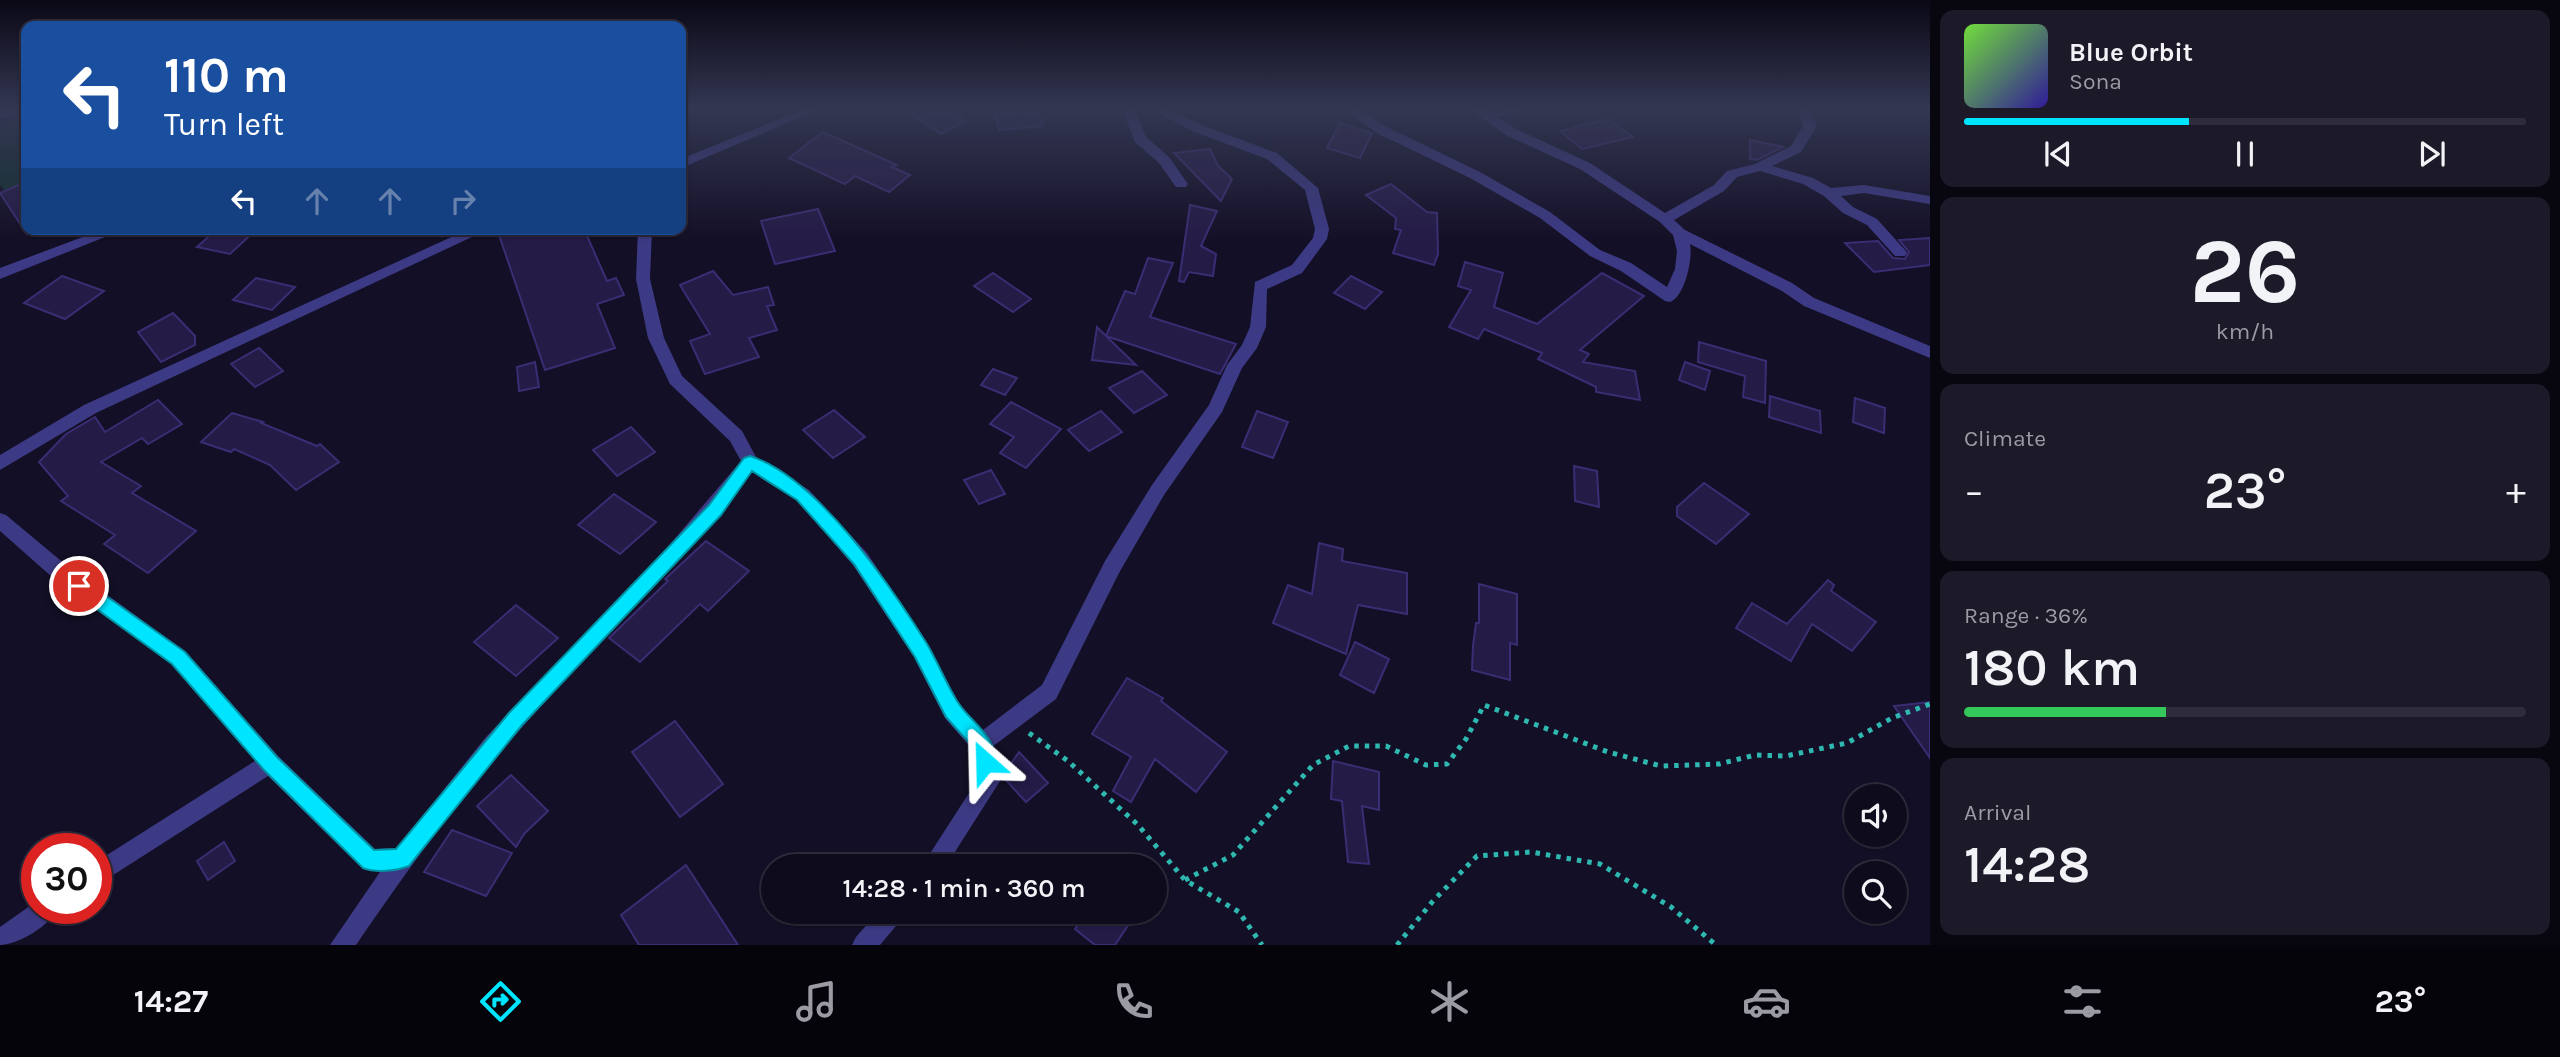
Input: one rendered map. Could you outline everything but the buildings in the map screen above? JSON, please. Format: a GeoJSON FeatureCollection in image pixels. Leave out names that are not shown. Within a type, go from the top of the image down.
{"type":"FeatureCollection","features":[{"type":"Feature","properties":{"kind":"street"},"geometry":{"type":"LineString","coordinates":[[686,162],[707,153]]}},
{"type":"Feature","properties":{"kind":"street"},"geometry":{"type":"LineString","coordinates":[[1156,153],[1181,184]]}},
{"type":"Feature","properties":{"kind":"street"},"geometry":{"type":"LineString","coordinates":[[981,743],[1014,722],[1049,692],[1125,545],[1158,490],[1216,408],[1235,365],[1249,348],[1258,327],[1260,286],[1297,269],[1320,239],[1322,229],[1311,188],[1265,153]]}},
{"type":"Feature","properties":{"kind":"street"},"geometry":{"type":"LineString","coordinates":[[1430,153],[1475,175],[1545,215],[1595,253],[1626,267],[1670,297],[1682,269],[1684,251],[1680,233]]}},
{"type":"Feature","properties":{"kind":"street"},"geometry":{"type":"LineString","coordinates":[[1557,153],[1585,166],[1665,219],[1680,233],[1787,287],[1809,302],[1930,352]]}},
{"type":"Feature","properties":{"kind":"street"},"geometry":{"type":"LineString","coordinates":[[1665,219],[1719,188],[1732,174],[1759,167],[1788,153]]}},
{"type":"Feature","properties":{"kind":"street"},"geometry":{"type":"LineString","coordinates":[[1759,167],[1808,181],[1829,193],[1848,210],[1872,222],[1900,253]]}},
{"type":"Feature","properties":{"kind":"street"},"geometry":{"type":"LineString","coordinates":[[1829,193],[1864,189],[1930,200]]}},
{"type":"Feature","properties":{"kind":"street"},"geometry":{"type":"LineString","coordinates":[[0,274],[102,235]]}},
{"type":"Feature","properties":{"kind":"street"},"geometry":{"type":"LineString","coordinates":[[0,463],[90,410],[469,235]]}},
{"type":"Feature","properties":{"kind":"street"},"geometry":{"type":"LineString","coordinates":[[645,235],[643,279],[656,338],[676,380],[736,436],[750,462],[803,495],[860,559],[922,651],[952,711],[981,743],[989,781],[941,854]]}},
{"type":"Feature","properties":{"kind":"street"},"geometry":{"type":"LineString","coordinates":[[342,945],[401,859],[515,719],[715,510],[750,462]]}},
{"type":"Feature","properties":{"kind":"street"},"geometry":{"type":"LineString","coordinates":[[0,520],[59,571],[179,658],[270,763],[371,861],[401,859]]}},
{"type":"Feature","properties":{"kind":"street"},"geometry":{"type":"LineString","coordinates":[[112,865],[270,763]]}},
{"type":"Feature","properties":{"kind":"street"},"geometry":{"type":"LineString","coordinates":[[0,941],[24,924]]}},
{"type":"Feature","properties":{"kind":"street"},"geometry":{"type":"LineString","coordinates":[[863,945],[882,924]]}},
{"type":"Feature","properties":{"kind":"path"},"geometry":{"type":"LineString","coordinates":[[1185,880],[1233,855],[1313,765],[1349,746],[1386,746],[1426,765],[1447,764],[1466,739],[1484,705],[1608,752],[1661,766],[1719,764],[1755,755],[1786,756],[1847,743],[1892,718],[1930,704]]}},
{"type":"Feature","properties":{"kind":"path"},"geometry":{"type":"LineString","coordinates":[[1014,722],[1068,761],[1138,825],[1185,880],[1239,912],[1262,945]]}},
{"type":"Feature","properties":{"kind":"path"},"geometry":{"type":"LineString","coordinates":[[1397,945],[1433,901],[1477,856],[1531,852],[1600,864],[1671,907],[1716,945]]}},
{"type":"Feature","properties":{"kind":"green space"},"geometry":{"type":"Polygon","coordinates":[[[0,153],[21,153],[21,210],[0,185],[0,153]]]}},
{"type":"Feature","properties":{"kind":"route"},"geometry":{"type":"LineString","coordinates":[[79,586],[179,658],[270,763],[371,861],[401,859],[515,719],[715,510],[750,462],[803,495],[860,559],[922,651],[952,711],[981,743],[985,762]]}}]}
